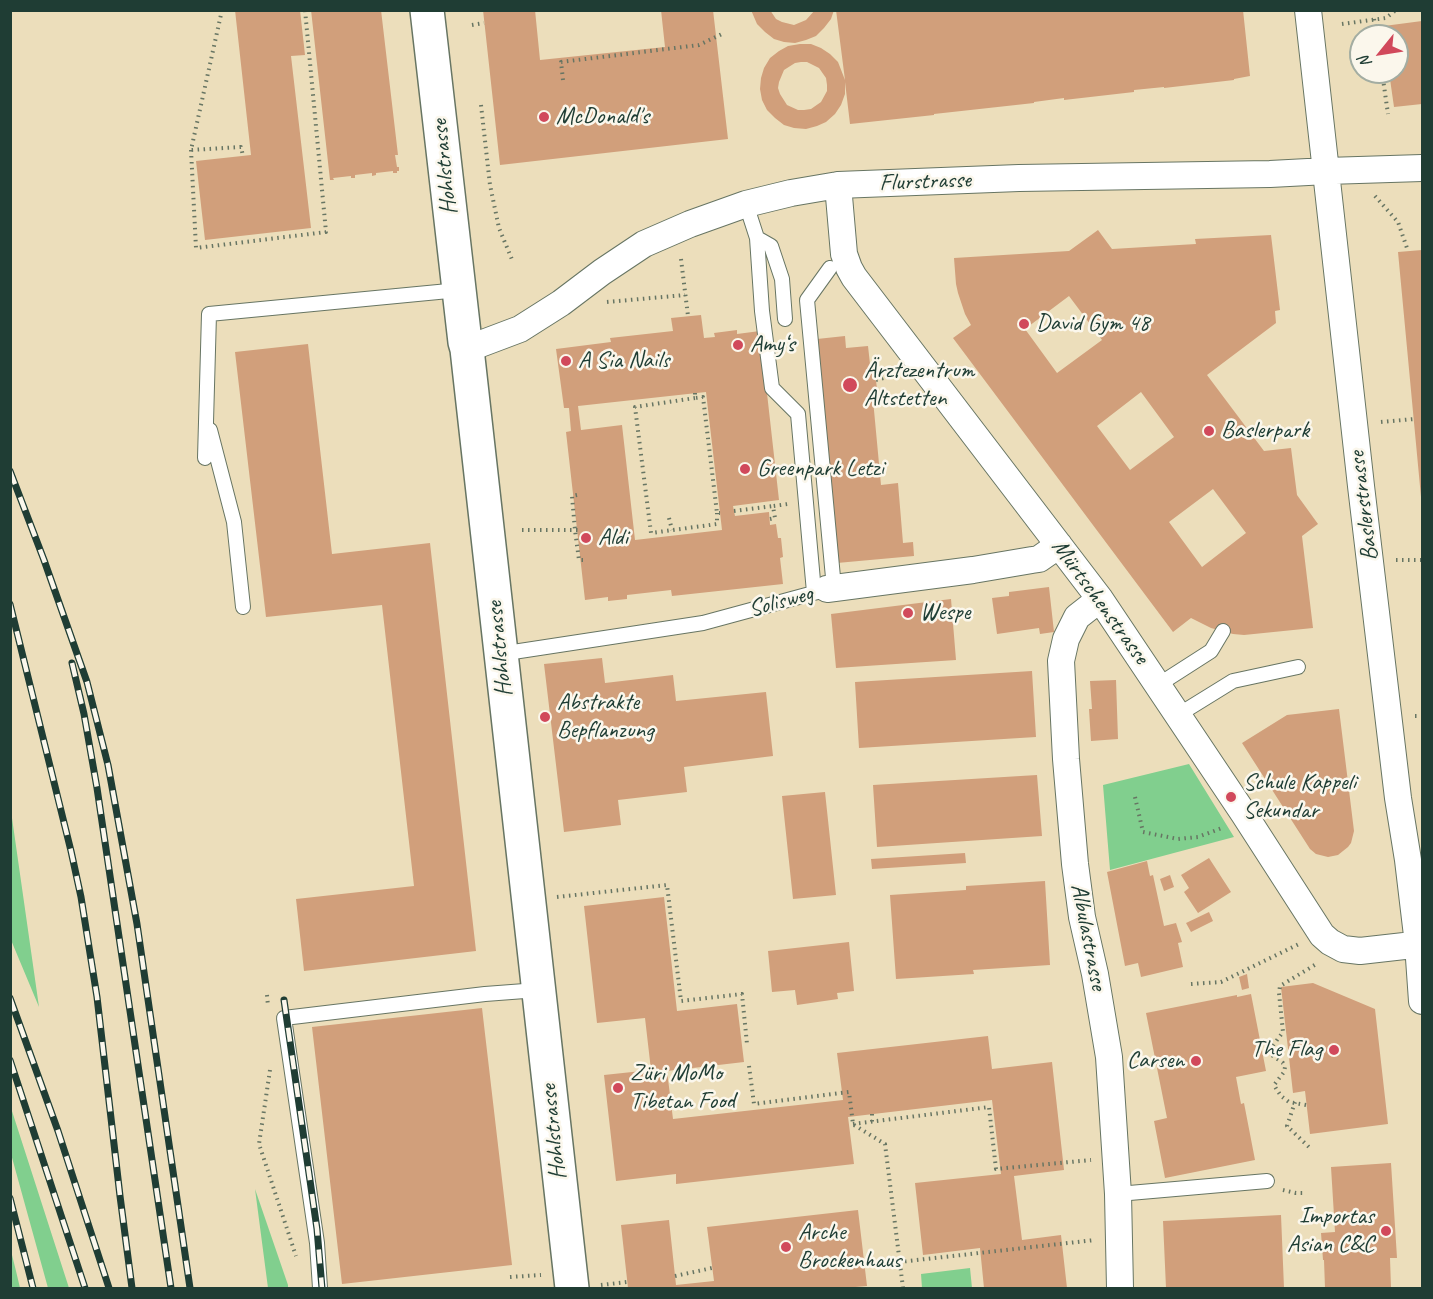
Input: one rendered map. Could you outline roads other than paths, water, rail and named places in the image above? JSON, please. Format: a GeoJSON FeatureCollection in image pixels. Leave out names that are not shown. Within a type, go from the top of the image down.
{"type":"FeatureCollection","features":[{"type":"Feature","properties":{"kind":"street","name":"Hohlstrasse"},"geometry":{"type":"LineString","coordinates":[[427,10],[539,990],[585,1287]]}},
{"type":"Feature","properties":{"kind":"street","name":"Baslerstrasse"},"geometry":{"type":"LineString","coordinates":[[1308,10],[1398,798],[1420,944],[1422,1001]]}},
{"type":"Feature","properties":{"kind":"street","name":"Flurstrasse"},"geometry":{"type":"LineString","coordinates":[[467,349],[520,329],[644,244],[690,224],[746,204],[791,193],[838,186],[1019,178],[1270,174],[1422,168]]}},
{"type":"Feature","properties":{"kind":"street","name":"Mürtschenstrasse"},"geometry":{"type":"LineString","coordinates":[[838,186],[844,254],[849,268],[1100,599],[1245,814],[1322,934],[1330,942],[1343,949],[1360,951],[1420,944]]}},
{"type":"Feature","properties":{"kind":"street","name":"Solisweg"},"geometry":{"type":"LineString","coordinates":[[825,590],[1039,559],[1059,545]]}},
{"type":"Feature","properties":{"kind":"street","name":"Albulastrasse"},"geometry":{"type":"LineString","coordinates":[[1100,599],[1077,617],[1066,639],[1061,661],[1075,864],[1082,917],[1099,994],[1109,1057],[1118,1194],[1120,1288]]}},
{"type":"Feature","properties":{"kind":"lane"},"geometry":{"type":"LineString","coordinates":[[746,204],[757,237],[762,311],[772,388],[798,414],[825,590]]}},
{"type":"Feature","properties":{"kind":"lane"},"geometry":{"type":"LineString","coordinates":[[757,237],[771,246],[782,279],[786,319]]}},
{"type":"Feature","properties":{"kind":"lane"},"geometry":{"type":"LineString","coordinates":[[825,590],[807,300],[830,268]]}},
{"type":"Feature","properties":{"kind":"lane"},"geometry":{"type":"LineString","coordinates":[[205,458],[209,314],[459,290]]}},
{"type":"Feature","properties":{"kind":"lane"},"geometry":{"type":"LineString","coordinates":[[205,414],[234,522],[243,607]]}},
{"type":"Feature","properties":{"kind":"lane","name":"Solisweg"},"geometry":{"type":"LineString","coordinates":[[500,654],[703,623],[825,590]]}},
{"type":"Feature","properties":{"kind":"lane"},"geometry":{"type":"LineString","coordinates":[[1158,685],[1211,651],[1223,631]]}},
{"type":"Feature","properties":{"kind":"lane"},"geometry":{"type":"LineString","coordinates":[[1178,715],[1233,681],[1298,667]]}},
{"type":"Feature","properties":{"kind":"lane"},"geometry":{"type":"LineString","coordinates":[[320,1288],[317,1243],[284,1018],[485,994],[539,990]]}},
{"type":"Feature","properties":{"kind":"lane"},"geometry":{"type":"LineString","coordinates":[[1118,1194],[1268,1181]]}},
{"type":"Feature","properties":{"kind":"railway"},"geometry":{"type":"LineString","coordinates":[[10,471],[87,682],[108,765],[137,924],[190,1288]]}},
{"type":"Feature","properties":{"kind":"railway"},"geometry":{"type":"LineString","coordinates":[[10,604],[81,897],[97,997],[132,1288]]}},
{"type":"Feature","properties":{"kind":"railway"},"geometry":{"type":"LineString","coordinates":[[72,663],[97,788],[171,1288]]}},
{"type":"Feature","properties":{"kind":"railway"},"geometry":{"type":"LineString","coordinates":[[10,998],[58,1131],[109,1288]]}},
{"type":"Feature","properties":{"kind":"railway"},"geometry":{"type":"LineString","coordinates":[[284,1000],[317,1229],[322,1288]]}},
{"type":"Feature","properties":{"kind":"railway"},"geometry":{"type":"LineString","coordinates":[[10,1060],[85,1288]]}},
{"type":"Feature","properties":{"kind":"railway"},"geometry":{"type":"LineString","coordinates":[[10,1198],[33,1288]]}},
{"type":"Feature","properties":{"kind":"place","name":"McDonald's"},"geometry":{"type":"Point","coordinates":[544,117]}},
{"type":"Feature","properties":{"kind":"place","name":"David Gym 48"},"geometry":{"type":"Point","coordinates":[1024,324]}},
{"type":"Feature","properties":{"kind":"place","name":"Amy‘s"},"geometry":{"type":"Point","coordinates":[738,345]}},
{"type":"Feature","properties":{"kind":"place","name":"A Sia Nails"},"geometry":{"type":"Point","coordinates":[566,361]}},
{"type":"Feature","properties":{"kind":"place","name":"Ärztezentrum Altstetten"},"geometry":{"type":"Point","coordinates":[850,385]}},
{"type":"Feature","properties":{"kind":"place","name":"Baslerpark"},"geometry":{"type":"Point","coordinates":[1209,431]}},
{"type":"Feature","properties":{"kind":"place","name":"Greenpark Letzi"},"geometry":{"type":"Point","coordinates":[745,469]}},
{"type":"Feature","properties":{"kind":"place","name":"Aldi"},"geometry":{"type":"Point","coordinates":[586,538]}},
{"type":"Feature","properties":{"kind":"place","name":"Wespe"},"geometry":{"type":"Point","coordinates":[908,613]}},
{"type":"Feature","properties":{"kind":"place","name":"Abstrakte Bepflanzung"},"geometry":{"type":"Point","coordinates":[545,717]}},
{"type":"Feature","properties":{"kind":"place","name":"Schule Kappeli Sekundar"},"geometry":{"type":"Point","coordinates":[1231,797]}},
{"type":"Feature","properties":{"kind":"place","name":"The Flag"},"geometry":{"type":"Point","coordinates":[1334,1050]}},
{"type":"Feature","properties":{"kind":"place","name":"Carsen"},"geometry":{"type":"Point","coordinates":[1196,1061]}},
{"type":"Feature","properties":{"kind":"place","name":"Züri MoMo Tibetan Food"},"geometry":{"type":"Point","coordinates":[618,1088]}},
{"type":"Feature","properties":{"kind":"place","name":"Importas Asian C&C"},"geometry":{"type":"Point","coordinates":[1386,1231]}},
{"type":"Feature","properties":{"kind":"place","name":"Arche Brockenhaus"},"geometry":{"type":"Point","coordinates":[786,1247]}}]}
